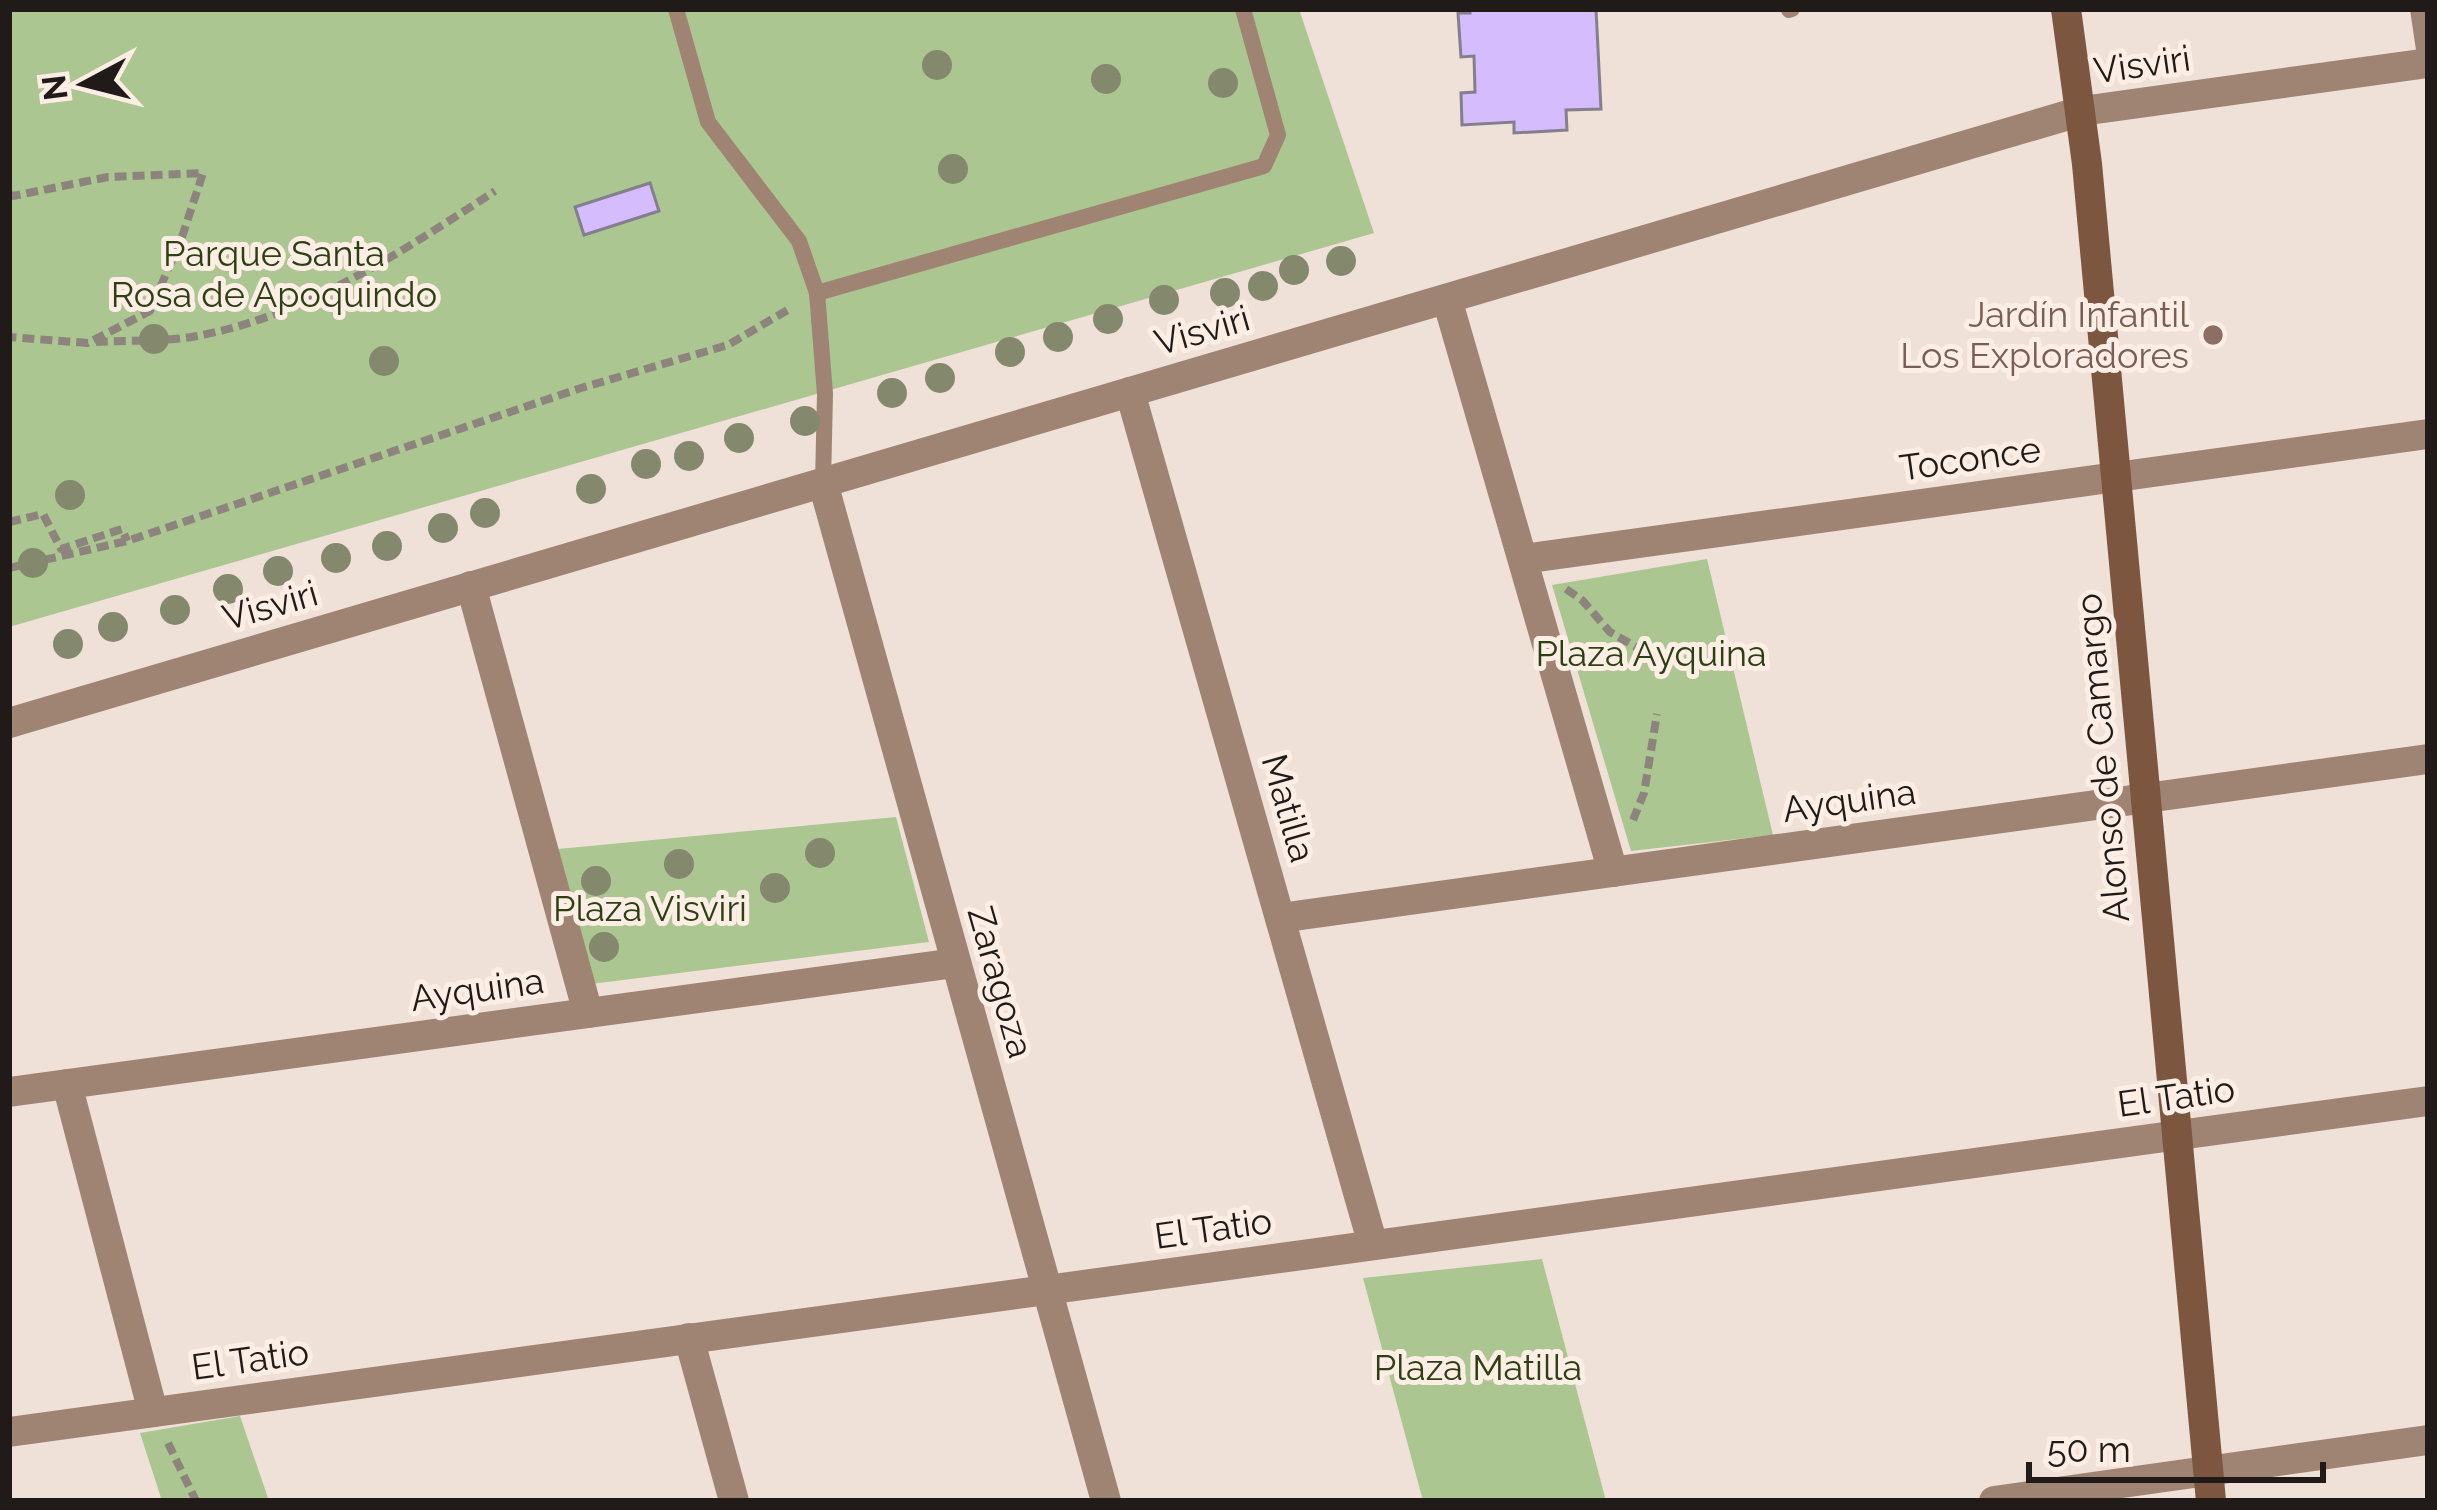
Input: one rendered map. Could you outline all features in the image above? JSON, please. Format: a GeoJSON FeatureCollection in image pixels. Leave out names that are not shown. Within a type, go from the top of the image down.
{"type":"FeatureCollection","features":[{"type":"Feature","properties":{"kind":"street","name":"Alonso de Camargo"},"geometry":{"type":"LineString","coordinates":[[2066,9],[2082,112],[2209,1486]]}},
{"type":"Feature","properties":{"kind":"street","name":"Visviri"},"geometry":{"type":"LineString","coordinates":[[9,723],[2082,112],[2427,63]]}},
{"type":"Feature","properties":{"kind":"street"},"geometry":{"type":"LineString","coordinates":[[1447,298],[1613,872]]}},
{"type":"Feature","properties":{"kind":"street","name":"Matilla"},"geometry":{"type":"LineString","coordinates":[[1130,392],[1373,1245]]}},
{"type":"Feature","properties":{"kind":"street","name":"Toconce"},"geometry":{"type":"LineString","coordinates":[[1523,559],[2428,434]]}},
{"type":"Feature","properties":{"kind":"street","name":"Zaragoza"},"geometry":{"type":"LineString","coordinates":[[823,483],[1106,1501]]}},
{"type":"Feature","properties":{"kind":"street"},"geometry":{"type":"LineString","coordinates":[[471,586],[587,1013]]}},
{"type":"Feature","properties":{"kind":"street","name":"Ayquina"},"geometry":{"type":"LineString","coordinates":[[1280,918],[2428,760]]}},
{"type":"Feature","properties":{"kind":"street","name":"Ayquina"},"geometry":{"type":"LineString","coordinates":[[9,1092],[955,963]]}},
{"type":"Feature","properties":{"kind":"street"},"geometry":{"type":"LineString","coordinates":[[67,1084],[153,1412]]}},
{"type":"Feature","properties":{"kind":"street","name":"El Tatio"},"geometry":{"type":"LineString","coordinates":[[9,1432],[2428,1101]]}},
{"type":"Feature","properties":{"kind":"street"},"geometry":{"type":"LineString","coordinates":[[689,1339],[734,1501]]}},
{"type":"Feature","properties":{"kind":"street"},"geometry":{"type":"LineString","coordinates":[[1994,1501],[2209,1486],[2428,1440]]}},
{"type":"Feature","properties":{"kind":"lane"},"geometry":{"type":"LineString","coordinates":[[676,9],[708,122],[800,241],[818,292],[825,394],[823,483]]}},
{"type":"Feature","properties":{"kind":"lane"},"geometry":{"type":"LineString","coordinates":[[818,292],[1264,166],[1278,135],[1243,9]]}},
{"type":"Feature","properties":{"kind":"lane"},"geometry":{"type":"LineString","coordinates":[[2418,9],[2427,63]]}},
{"type":"Feature","properties":{"kind":"path"},"geometry":{"type":"LineString","coordinates":[[9,194],[108,177],[203,173],[150,311],[88,343]]}},
{"type":"Feature","properties":{"kind":"path"},"geometry":{"type":"LineString","coordinates":[[9,337],[88,343],[196,336],[291,308],[402,251],[494,191]]}},
{"type":"Feature","properties":{"kind":"path"},"geometry":{"type":"LineString","coordinates":[[9,568],[128,541],[560,395],[728,345],[818,292]]}},
{"type":"Feature","properties":{"kind":"path"},"geometry":{"type":"LineString","coordinates":[[9,522],[43,514],[61,549],[122,529],[128,541]]}},
{"type":"Feature","properties":{"kind":"path"},"geometry":{"type":"LineString","coordinates":[[1523,559],[1582,601],[1610,632],[1638,649]]}},
{"type":"Feature","properties":{"kind":"path"},"geometry":{"type":"LineString","coordinates":[[1613,872],[1644,793],[1657,714]]}},
{"type":"Feature","properties":{"kind":"path"},"geometry":{"type":"LineString","coordinates":[[153,1412],[196,1501]]}},
{"type":"Feature","properties":{"kind":"green space","name":"Parque Santa Rosa de Apoquindo"},"geometry":{"type":"Polygon","coordinates":[[[9,9],[1299,9],[1374,233],[9,627],[9,9]]]}},
{"type":"Feature","properties":{"kind":"green space","name":"Plaza Ayquina"},"geometry":{"type":"Polygon","coordinates":[[[1707,559],[1773,835],[1631,851],[1552,585],[1707,559]]]}},
{"type":"Feature","properties":{"kind":"green space","name":"Plaza Visviri"},"geometry":{"type":"Polygon","coordinates":[[[896,817],[929,942],[591,984],[558,849],[896,817]]]}},
{"type":"Feature","properties":{"kind":"green space","name":"Plaza Matilla"},"geometry":{"type":"Polygon","coordinates":[[[1542,1259],[1606,1501],[1423,1501],[1363,1278],[1542,1259]]]}},
{"type":"Feature","properties":{"kind":"green space"},"geometry":{"type":"Polygon","coordinates":[[[240,1416],[269,1501],[162,1501],[140,1433],[240,1416]]]}},
{"type":"Feature","properties":{"kind":"building"},"geometry":{"type":"Polygon","coordinates":[[[1470,9],[1596,9],[1601,109],[1566,110],[1567,130],[1514,133],[1514,122],[1462,125],[1461,93],[1475,92],[1474,56],[1461,57],[1458,13],[1470,13],[1470,9]]]}},
{"type":"Feature","properties":{"kind":"building"},"geometry":{"type":"Polygon","coordinates":[[[650,183],[659,211],[584,235],[575,207],[650,183]]]}},
{"type":"Feature","properties":{"kind":"place","name":"Jardín Infantil Los Exploradores"},"geometry":{"type":"Point","coordinates":[2213,335]}}]}
